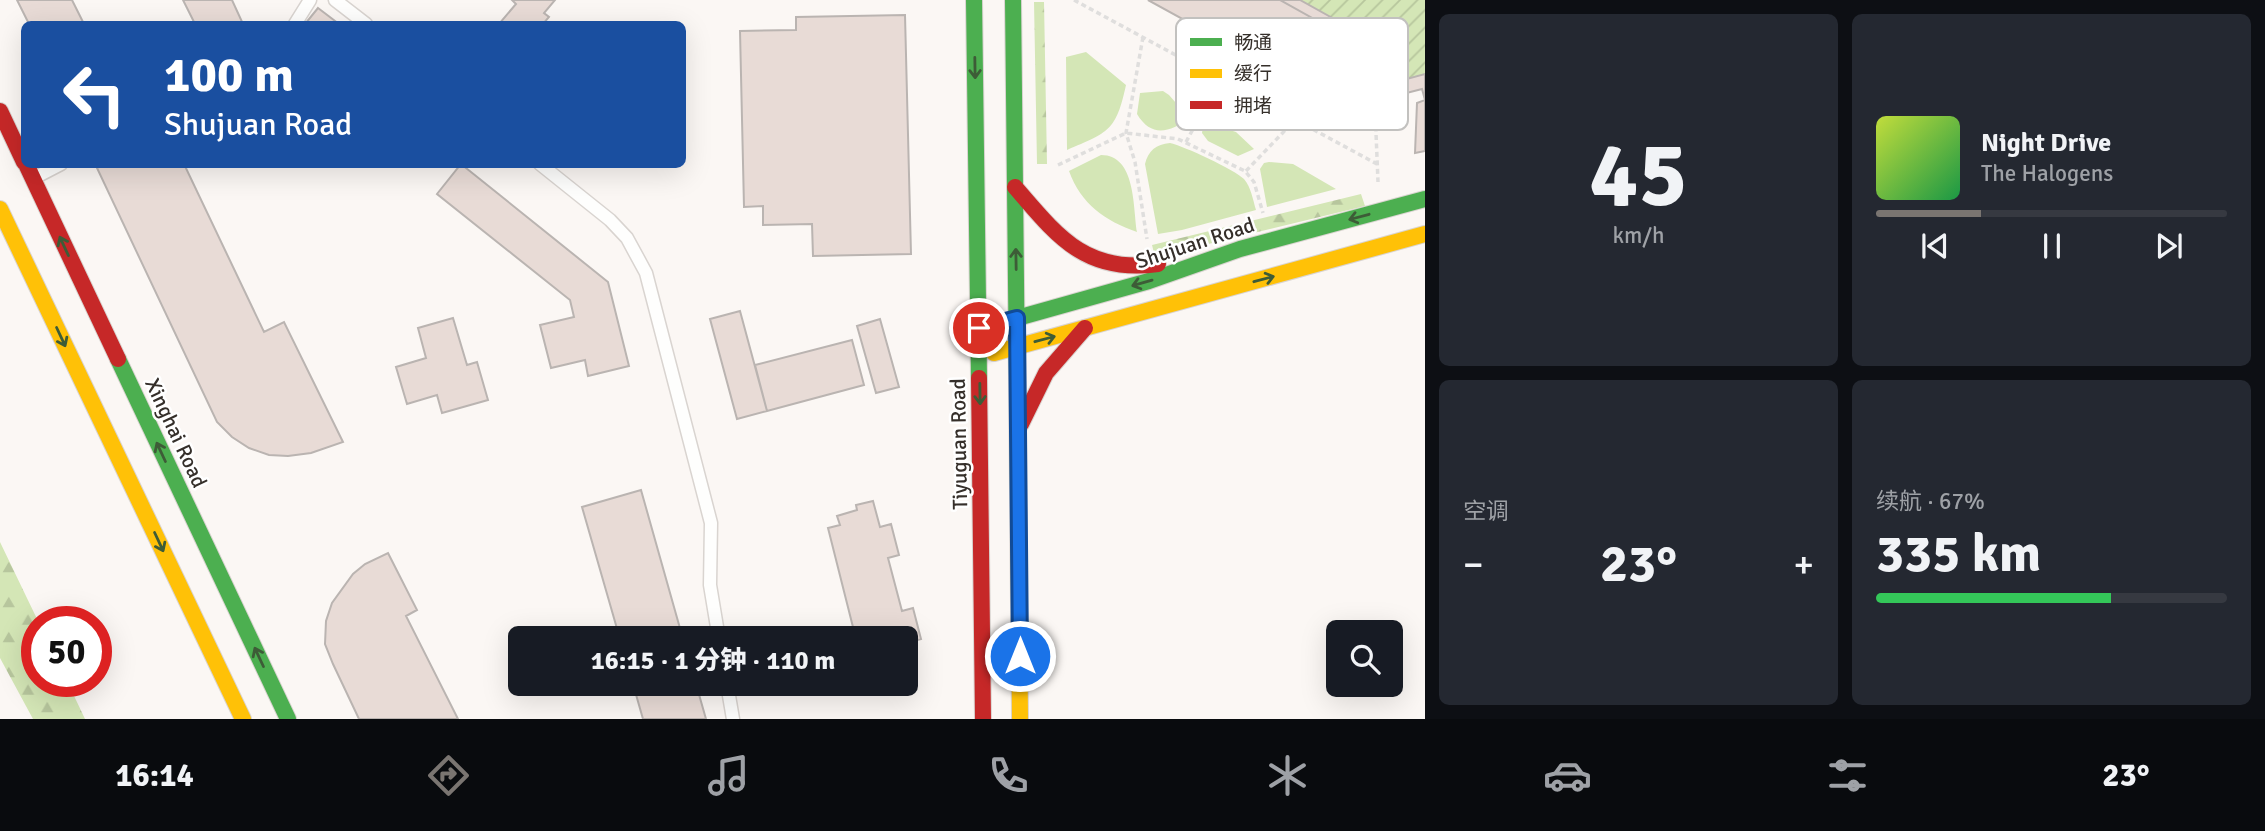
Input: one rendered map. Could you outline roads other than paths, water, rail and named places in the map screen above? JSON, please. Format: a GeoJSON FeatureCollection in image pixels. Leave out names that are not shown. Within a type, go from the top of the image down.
{"type":"FeatureCollection","features":[{"type":"Feature","properties":{"kind":"street","name":"Tiyuguan Road"},"geometry":{"type":"LineString","coordinates":[[974,0],[983,719]]}},
{"type":"Feature","properties":{"kind":"street"},"geometry":{"type":"LineString","coordinates":[[1013,0],[1020,719]]}},
{"type":"Feature","properties":{"kind":"street","name":"Xinghai Road"},"geometry":{"type":"LineString","coordinates":[[0,111],[21,155]]}},
{"type":"Feature","properties":{"kind":"street","name":"Xinghai Road"},"geometry":{"type":"LineString","coordinates":[[27,168],[288,719]]}},
{"type":"Feature","properties":{"kind":"street"},"geometry":{"type":"LineString","coordinates":[[1015,187],[1058,234],[1086,256],[1099,262],[1130,268],[1166,262],[1193,266]]}},
{"type":"Feature","properties":{"kind":"street","name":"Shujuan Road"},"geometry":{"type":"LineString","coordinates":[[979,328],[1149,281],[1240,249],[1425,199]]}},
{"type":"Feature","properties":{"kind":"street"},"geometry":{"type":"LineString","coordinates":[[0,209],[243,719]]}},
{"type":"Feature","properties":{"kind":"street"},"geometry":{"type":"LineString","coordinates":[[979,357],[1425,234]]}},
{"type":"Feature","properties":{"kind":"street"},"geometry":{"type":"LineString","coordinates":[[1018,432],[1046,373],[1085,328]]}},
{"type":"Feature","properties":{"kind":"lane"},"geometry":{"type":"LineString","coordinates":[[297,21],[310,0]]}},
{"type":"Feature","properties":{"kind":"lane"},"geometry":{"type":"LineString","coordinates":[[335,0],[362,21]]}},
{"type":"Feature","properties":{"kind":"lane"},"geometry":{"type":"LineString","coordinates":[[545,168],[610,220],[627,238],[646,274],[711,523],[710,585],[717,626]]}},
{"type":"Feature","properties":{"kind":"lane"},"geometry":{"type":"LineString","coordinates":[[729,696],[733,719]]}}]}
